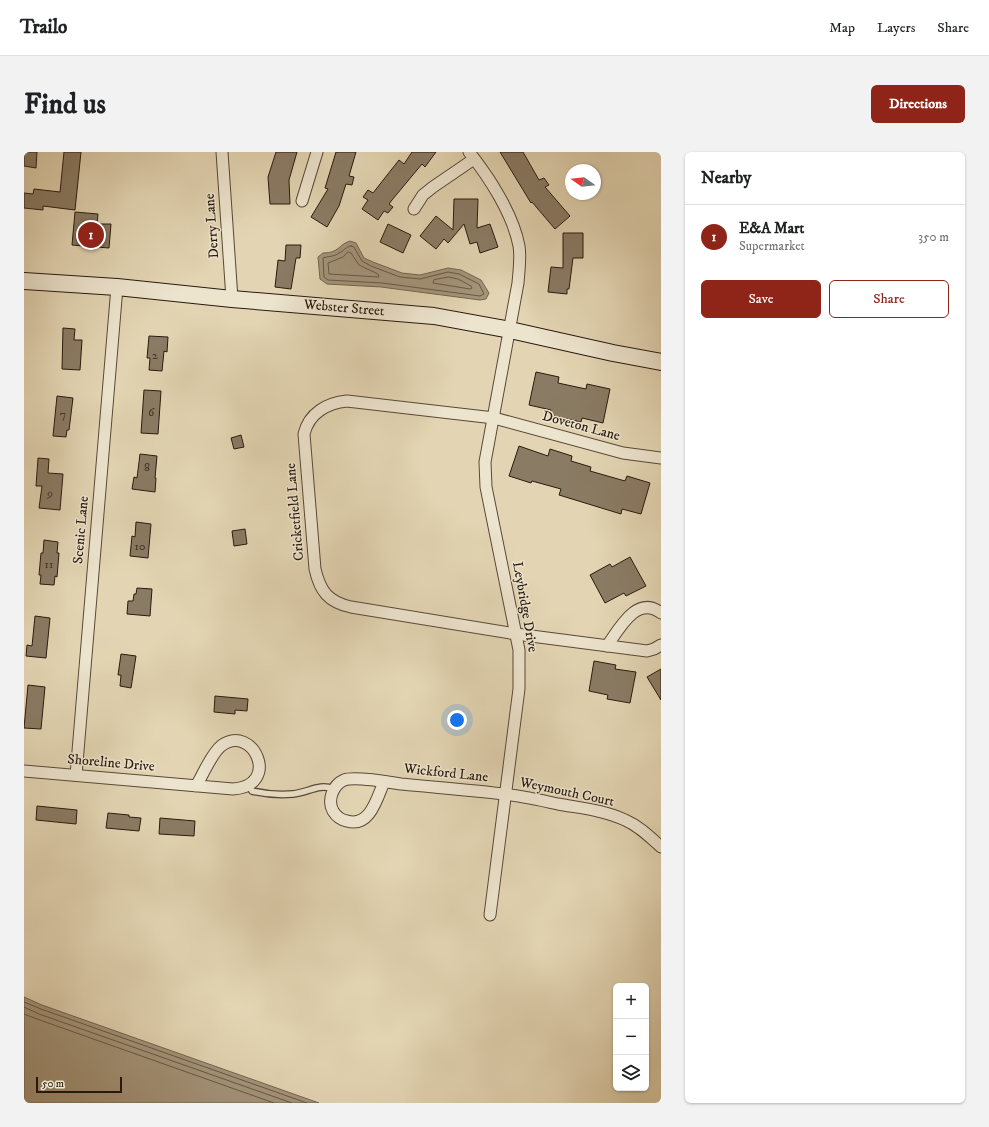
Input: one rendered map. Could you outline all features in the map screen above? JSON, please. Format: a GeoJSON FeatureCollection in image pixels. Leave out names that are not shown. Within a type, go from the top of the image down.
{"type":"FeatureCollection","features":[{"type":"Feature","properties":{"kind":"main road","name":"Webster Street"},"geometry":{"type":"LineString","coordinates":[[24,282],[117,287],[232,299],[434,316],[510,330],[661,362]]}},
{"type":"Feature","properties":{"kind":"street","name":"Derry Lane"},"geometry":{"type":"LineString","coordinates":[[222,152],[232,299]]}},
{"type":"Feature","properties":{"kind":"street"},"geometry":{"type":"LineString","coordinates":[[302,201],[317,152]]}},
{"type":"Feature","properties":{"kind":"street"},"geometry":{"type":"LineString","coordinates":[[414,209],[422,195],[472,155]]}},
{"type":"Feature","properties":{"kind":"street","name":"Leybridge Drive"},"geometry":{"type":"LineString","coordinates":[[472,155],[505,208],[514,228],[520,263],[510,330],[485,462],[486,487],[519,650],[519,689],[490,915]]}},
{"type":"Feature","properties":{"kind":"street","name":"Scenic Lane"},"geometry":{"type":"LineString","coordinates":[[76,775],[117,287]]}},
{"type":"Feature","properties":{"kind":"street","name":"Cricketfield Lane"},"geometry":{"type":"LineString","coordinates":[[494,418],[347,401],[329,404],[312,417],[306,426],[304,434],[315,568],[318,583],[325,594],[343,606],[516,634],[647,651],[661,645]]}},
{"type":"Feature","properties":{"kind":"street","name":"Doveton Lane"},"geometry":{"type":"LineString","coordinates":[[494,418],[623,453],[661,458]]}},
{"type":"Feature","properties":{"kind":"street"},"geometry":{"type":"LineString","coordinates":[[607,646],[630,615],[635,611],[641,608],[648,608],[654,609],[661,614]]}},
{"type":"Feature","properties":{"kind":"street"},"geometry":{"type":"LineString","coordinates":[[196,786],[215,752],[220,747],[234,741],[249,745],[258,757],[258,773],[249,785]]}},
{"type":"Feature","properties":{"kind":"street","name":"Shoreline Drive"},"geometry":{"type":"LineString","coordinates":[[24,771],[233,789],[241,789],[249,785]]}},
{"type":"Feature","properties":{"kind":"street","name":"Wickford Lane"},"geometry":{"type":"LineString","coordinates":[[384,782],[370,814],[364,819],[358,822],[343,820],[337,816],[333,810],[331,804],[333,789],[344,780],[351,779],[384,782],[505,794]]}},
{"type":"Feature","properties":{"kind":"street","name":"Weymouth Court"},"geometry":{"type":"LineString","coordinates":[[505,794],[591,809],[608,814],[625,820],[639,828],[661,847]]}},
{"type":"Feature","properties":{"kind":"lane"},"geometry":{"type":"LineString","coordinates":[[249,785],[252,791],[284,794],[299,793],[325,786],[333,789]]}},
{"type":"Feature","properties":{"kind":"water"},"geometry":{"type":"Polygon","coordinates":[[[350,241],[356,243],[364,258],[402,273],[420,275],[448,268],[461,270],[481,280],[489,293],[486,299],[480,300],[381,287],[327,284],[320,279],[318,257],[323,253],[332,252],[350,241]]]}},
{"type":"Feature","properties":{"kind":"water"},"geometry":{"type":"Polygon","coordinates":[[[24,997],[42,1005],[319,1103],[24,1103],[24,997]]]}},
{"type":"Feature","properties":{"kind":"building"},"geometry":{"type":"Polygon","coordinates":[[[24,152],[37,152],[36,168],[24,166],[24,152]]]}},
{"type":"Feature","properties":{"kind":"building"},"geometry":{"type":"Polygon","coordinates":[[[64,152],[81,152],[75,210],[43,206],[43,210],[24,208],[24,193],[33,194],[34,189],[60,192],[64,152]]]}},
{"type":"Feature","properties":{"kind":"building"},"geometry":{"type":"Polygon","coordinates":[[[276,152],[297,152],[289,180],[290,204],[270,204],[268,177],[276,152]]]}},
{"type":"Feature","properties":{"kind":"building"},"geometry":{"type":"Polygon","coordinates":[[[336,152],[356,152],[349,176],[354,177],[352,185],[346,184],[339,206],[327,227],[311,217],[328,189],[325,188],[336,152]]]}},
{"type":"Feature","properties":{"kind":"building"},"geometry":{"type":"Polygon","coordinates":[[[412,152],[436,152],[425,167],[422,164],[392,200],[389,204],[393,207],[388,213],[384,211],[378,220],[362,209],[368,200],[363,197],[368,190],[373,193],[399,160],[404,164],[412,152]]]}},
{"type":"Feature","properties":{"kind":"building"},"geometry":{"type":"Polygon","coordinates":[[[500,152],[523,152],[539,180],[544,178],[549,185],[545,187],[570,216],[555,229],[532,202],[531,203],[500,152]]]}},
{"type":"Feature","properties":{"kind":"building"},"geometry":{"type":"Polygon","coordinates":[[[454,199],[478,199],[477,228],[490,224],[498,247],[480,253],[477,242],[470,244],[464,224],[448,243],[444,239],[436,249],[420,236],[436,216],[453,230],[454,199]]]}},
{"type":"Feature","properties":{"kind":"building"},"geometry":{"type":"Polygon","coordinates":[[[75,212],[98,214],[97,224],[111,224],[109,248],[72,245],[75,212]]]}},
{"type":"Feature","properties":{"kind":"building"},"geometry":{"type":"Polygon","coordinates":[[[388,224],[411,235],[403,253],[380,242],[388,224]]]}},
{"type":"Feature","properties":{"kind":"building"},"geometry":{"type":"Polygon","coordinates":[[[563,233],[583,233],[583,258],[573,258],[567,294],[548,292],[551,267],[563,268],[563,233]]]}},
{"type":"Feature","properties":{"kind":"building"},"geometry":{"type":"Polygon","coordinates":[[[286,245],[301,245],[300,258],[296,258],[291,289],[275,287],[278,260],[285,261],[286,245]]]}},
{"type":"Feature","properties":{"kind":"building"},"geometry":{"type":"Polygon","coordinates":[[[63,328],[75,329],[74,340],[82,340],[80,370],[62,369],[63,328]]]}},
{"type":"Feature","properties":{"kind":"building"},"geometry":{"type":"Polygon","coordinates":[[[149,336],[168,337],[167,352],[164,351],[162,371],[149,370],[150,358],[147,358],[149,336]]]}},
{"type":"Feature","properties":{"kind":"building"},"geometry":{"type":"Polygon","coordinates":[[[536,372],[559,377],[558,383],[586,389],[587,384],[610,389],[603,423],[582,418],[581,422],[550,415],[551,410],[529,405],[536,372]]]}},
{"type":"Feature","properties":{"kind":"building"},"geometry":{"type":"Polygon","coordinates":[[[144,390],[161,391],[158,434],[141,433],[144,390]]]}},
{"type":"Feature","properties":{"kind":"building"},"geometry":{"type":"Polygon","coordinates":[[[57,396],[73,398],[69,430],[67,430],[66,437],[53,436],[57,396]]]}},
{"type":"Feature","properties":{"kind":"building"},"geometry":{"type":"Polygon","coordinates":[[[241,435],[244,447],[234,449],[231,438],[241,435]]]}},
{"type":"Feature","properties":{"kind":"building"},"geometry":{"type":"Polygon","coordinates":[[[519,446],[548,456],[550,449],[572,456],[571,461],[591,467],[590,471],[625,481],[627,476],[650,483],[641,514],[622,509],[621,514],[559,495],[561,489],[532,481],[531,483],[509,476],[519,446]]]}},
{"type":"Feature","properties":{"kind":"building"},"geometry":{"type":"Polygon","coordinates":[[[140,454],[157,456],[155,492],[132,489],[134,477],[137,478],[140,454]]]}},
{"type":"Feature","properties":{"kind":"building"},"geometry":{"type":"Polygon","coordinates":[[[38,458],[49,459],[48,473],[63,474],[60,510],[39,508],[42,486],[36,486],[38,458]]]}},
{"type":"Feature","properties":{"kind":"building"},"geometry":{"type":"Polygon","coordinates":[[[136,522],[151,524],[148,558],[130,556],[132,536],[135,537],[136,522]]]}},
{"type":"Feature","properties":{"kind":"building"},"geometry":{"type":"Polygon","coordinates":[[[245,529],[247,544],[234,546],[232,531],[245,529]]]}},
{"type":"Feature","properties":{"kind":"building"},"geometry":{"type":"Polygon","coordinates":[[[44,540],[58,542],[57,553],[59,553],[57,577],[55,576],[54,585],[40,584],[41,575],[39,575],[41,553],[43,553],[44,540]]]}},
{"type":"Feature","properties":{"kind":"building"},"geometry":{"type":"Polygon","coordinates":[[[630,557],[646,586],[626,596],[624,593],[605,603],[590,575],[610,564],[612,567],[630,557]]]}},
{"type":"Feature","properties":{"kind":"building"},"geometry":{"type":"Polygon","coordinates":[[[137,588],[152,589],[150,616],[127,614],[128,601],[133,601],[137,588]]]}},
{"type":"Feature","properties":{"kind":"building"},"geometry":{"type":"Polygon","coordinates":[[[35,616],[50,618],[46,658],[26,656],[27,645],[32,646],[35,616]]]}},
{"type":"Feature","properties":{"kind":"building"},"geometry":{"type":"Polygon","coordinates":[[[121,654],[136,656],[131,688],[120,686],[121,675],[118,675],[121,654]]]}},
{"type":"Feature","properties":{"kind":"building"},"geometry":{"type":"Polygon","coordinates":[[[594,661],[616,665],[615,669],[636,672],[630,703],[607,699],[608,695],[589,691],[594,661]]]}},
{"type":"Feature","properties":{"kind":"building"},"geometry":{"type":"Polygon","coordinates":[[[661,669],[661,700],[647,677],[661,669]]]}},
{"type":"Feature","properties":{"kind":"building"},"geometry":{"type":"Polygon","coordinates":[[[28,685],[45,687],[41,729],[24,728],[28,685]]]}},
{"type":"Feature","properties":{"kind":"building"},"geometry":{"type":"Polygon","coordinates":[[[215,696],[248,699],[247,711],[235,710],[235,714],[214,712],[215,696]]]}},
{"type":"Feature","properties":{"kind":"building"},"geometry":{"type":"Polygon","coordinates":[[[37,806],[77,810],[76,824],[36,820],[37,806]]]}},
{"type":"Feature","properties":{"kind":"building"},"geometry":{"type":"Polygon","coordinates":[[[108,813],[141,818],[139,831],[106,828],[108,813]]]}},
{"type":"Feature","properties":{"kind":"building"},"geometry":{"type":"Polygon","coordinates":[[[160,818],[195,821],[194,836],[159,834],[160,818]]]}},
{"type":"Feature","properties":{"kind":"place","name":"E&A Mart"},"geometry":{"type":"Point","coordinates":[91,235]}}]}
